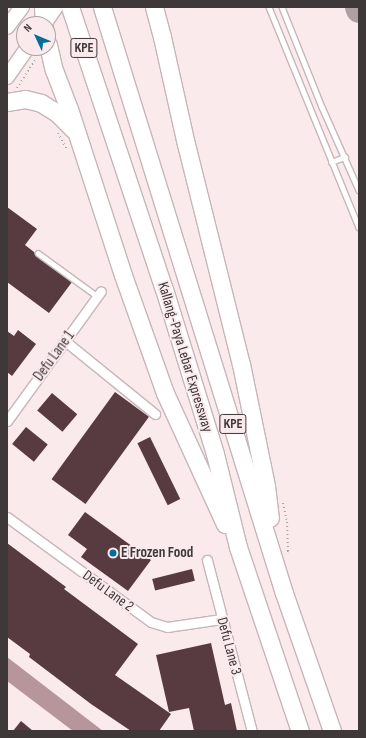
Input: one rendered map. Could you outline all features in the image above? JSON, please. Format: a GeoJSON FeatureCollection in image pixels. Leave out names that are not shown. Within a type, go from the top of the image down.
{"type":"FeatureCollection","features":[{"type":"Feature","properties":{"kind":"highway","name":"Kallang-Paya Lebar Expressway"},"geometry":{"type":"LineString","coordinates":[[70,7],[164,289],[215,454],[238,547],[300,731]]}},
{"type":"Feature","properties":{"kind":"highway","name":"Kallang-Paya Lebar Expressway"},"geometry":{"type":"LineString","coordinates":[[102,7],[295,626],[332,731]]}},
{"type":"Feature","properties":{"kind":"highway"},"geometry":{"type":"LineString","coordinates":[[146,7],[162,37]]}},
{"type":"Feature","properties":{"kind":"highway"},"geometry":{"type":"LineString","coordinates":[[154,7],[186,144],[241,364],[266,486],[276,565]]}},
{"type":"Feature","properties":{"kind":"highway"},"geometry":{"type":"LineString","coordinates":[[51,56],[54,70],[69,109],[74,130],[123,275],[165,393],[222,517],[238,547]]}},
{"type":"Feature","properties":{"kind":"highway"},"geometry":{"type":"LineString","coordinates":[[7,102],[25,99],[41,103],[57,113],[74,130]]}},
{"type":"Feature","properties":{"kind":"main road"},"geometry":{"type":"LineString","coordinates":[[7,27],[22,7]]}},
{"type":"Feature","properties":{"kind":"main road"},"geometry":{"type":"LineString","coordinates":[[50,16],[56,7]]}},
{"type":"Feature","properties":{"kind":"main road"},"geometry":{"type":"LineString","coordinates":[[7,77],[28,56]]}},
{"type":"Feature","properties":{"kind":"street","name":"Defu Lane 1"},"geometry":{"type":"LineString","coordinates":[[7,421],[99,294]]}},
{"type":"Feature","properties":{"kind":"street"},"geometry":{"type":"LineString","coordinates":[[65,341],[155,414]]}},
{"type":"Feature","properties":{"kind":"street","name":"Defu Lane 2"},"geometry":{"type":"LineString","coordinates":[[7,517],[151,622],[167,628],[221,619]]}},
{"type":"Feature","properties":{"kind":"street","name":"Defu Lane 3"},"geometry":{"type":"LineString","coordinates":[[207,560],[221,619],[252,731]]}},
{"type":"Feature","properties":{"kind":"lane"},"geometry":{"type":"LineString","coordinates":[[269,7],[331,162],[359,227]]}},
{"type":"Feature","properties":{"kind":"lane"},"geometry":{"type":"LineString","coordinates":[[282,7],[322,107],[359,190]]}},
{"type":"Feature","properties":{"kind":"lane"},"geometry":{"type":"LineString","coordinates":[[331,162],[345,157]]}},
{"type":"Feature","properties":{"kind":"lane"},"geometry":{"type":"LineString","coordinates":[[38,253],[99,294]]}},
{"type":"Feature","properties":{"kind":"path"},"geometry":{"type":"LineString","coordinates":[[7,102],[30,56]]}},
{"type":"Feature","properties":{"kind":"path"},"geometry":{"type":"LineString","coordinates":[[55,129],[67,150]]}},
{"type":"Feature","properties":{"kind":"shaded area"},"geometry":{"type":"Polygon","coordinates":[[[7,657],[103,731],[73,731],[7,681],[7,657]]]}},
{"type":"Feature","properties":{"kind":"building"},"geometry":{"type":"Polygon","coordinates":[[[7,207],[37,229],[25,245],[34,252],[36,256],[72,282],[49,313],[7,282],[7,207]]]}},
{"type":"Feature","properties":{"kind":"building"},"geometry":{"type":"Polygon","coordinates":[[[18,330],[36,344],[12,376],[7,372],[7,331],[14,336],[18,330]]]}},
{"type":"Feature","properties":{"kind":"building"},"geometry":{"type":"Polygon","coordinates":[[[115,392],[149,417],[85,504],[52,479],[115,392]]]}},
{"type":"Feature","properties":{"kind":"building"},"geometry":{"type":"Polygon","coordinates":[[[52,393],[77,414],[62,432],[37,411],[52,393]]]}},
{"type":"Feature","properties":{"kind":"building"},"geometry":{"type":"Polygon","coordinates":[[[26,427],[48,445],[34,462],[12,444],[26,427]]]}},
{"type":"Feature","properties":{"kind":"building"},"geometry":{"type":"Polygon","coordinates":[[[150,437],[180,499],[168,505],[137,443],[150,437]]]}},
{"type":"Feature","properties":{"kind":"building","name":"E Frozen Food"},"geometry":{"type":"Polygon","coordinates":[[[85,512],[151,560],[128,591],[81,557],[87,549],[68,535],[85,512]]]}},
{"type":"Feature","properties":{"kind":"building"},"geometry":{"type":"Polygon","coordinates":[[[7,543],[66,587],[64,589],[138,644],[115,675],[171,714],[159,731],[131,731],[91,704],[29,657],[30,654],[7,637],[7,543]]]}},
{"type":"Feature","properties":{"kind":"building"},"geometry":{"type":"Polygon","coordinates":[[[192,569],[195,581],[155,591],[152,579],[192,569]]]}},
{"type":"Feature","properties":{"kind":"building"},"geometry":{"type":"Polygon","coordinates":[[[211,643],[225,705],[231,703],[237,731],[194,731],[189,708],[169,712],[156,655],[211,643]]]}},
{"type":"Feature","properties":{"kind":"building"},"geometry":{"type":"Polygon","coordinates":[[[21,721],[33,731],[13,731],[21,721]]]}},
{"type":"Feature","properties":{"kind":"place","name":"E Frozen Food"},"geometry":{"type":"Point","coordinates":[113,553]}}]}
